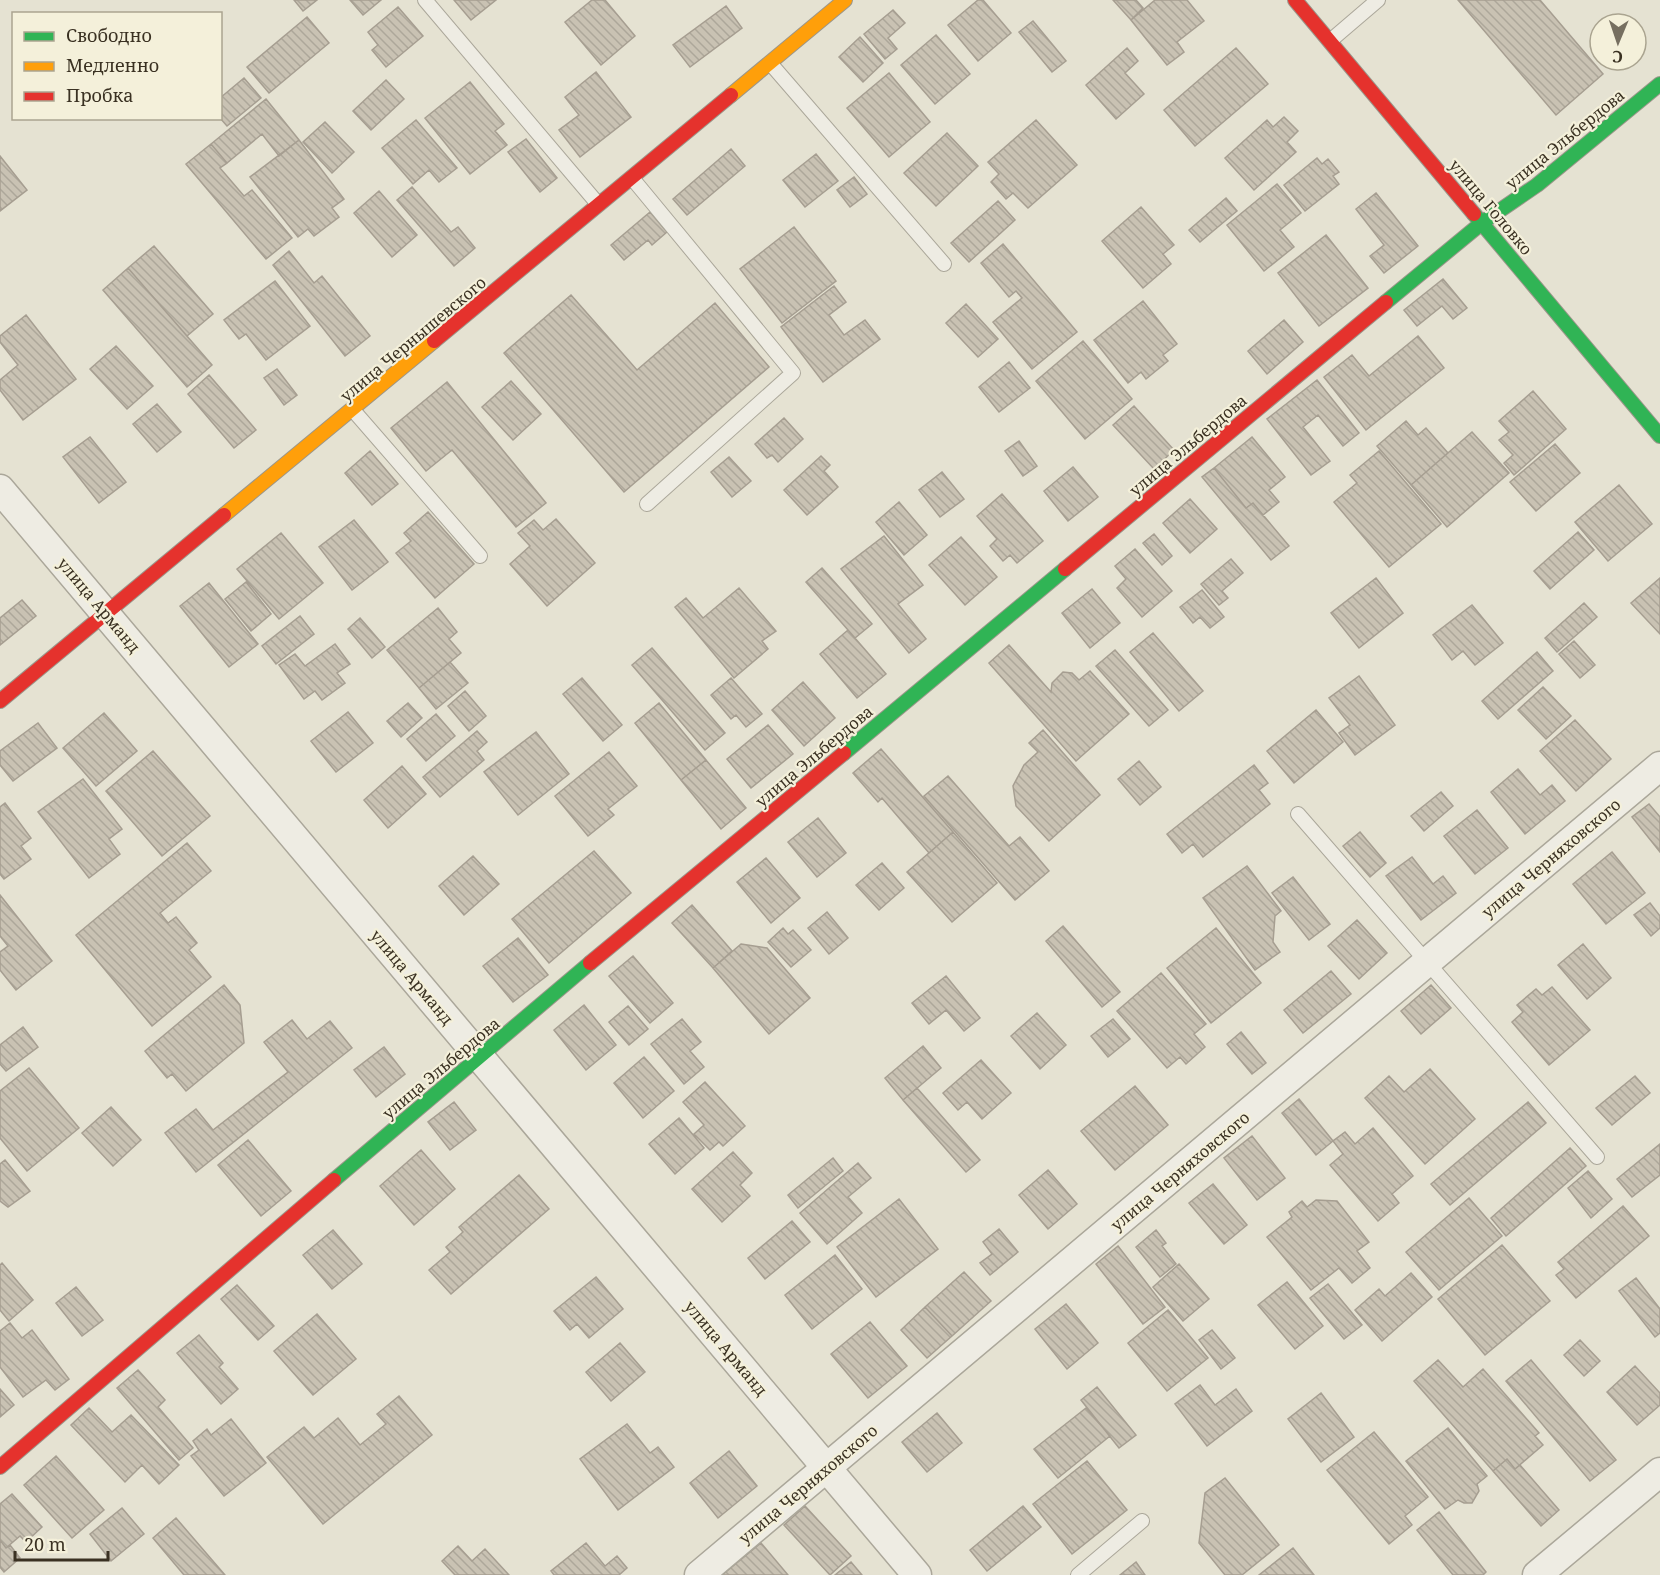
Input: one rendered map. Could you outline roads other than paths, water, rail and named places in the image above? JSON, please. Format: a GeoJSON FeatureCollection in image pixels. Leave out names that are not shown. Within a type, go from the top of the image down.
{"type":"FeatureCollection","features":[{"type":"Feature","properties":{"kind":"street","name":"улица Чернышевского"},"geometry":{"type":"LineString","coordinates":[[0,701],[845,0]]}},
{"type":"Feature","properties":{"kind":"street","name":"улица Головко"},"geometry":{"type":"LineString","coordinates":[[1295,0],[1660,436]]}},
{"type":"Feature","properties":{"kind":"street","name":"улица Эльбердова"},"geometry":{"type":"LineString","coordinates":[[0,1467],[479,1056],[1483,222],[1537,185],[1660,84]]}},
{"type":"Feature","properties":{"kind":"street","name":"улица Арманд"},"geometry":{"type":"LineString","coordinates":[[0,489],[917,1575]]}},
{"type":"Feature","properties":{"kind":"street","name":"улица Черняховского"},"geometry":{"type":"LineString","coordinates":[[699,1575],[1660,766]]}},
{"type":"Feature","properties":{"kind":"street"},"geometry":{"type":"LineString","coordinates":[[1537,1575],[1660,1472]]}},
{"type":"Feature","properties":{"kind":"lane"},"geometry":{"type":"LineString","coordinates":[[425,0],[599,206]]}},
{"type":"Feature","properties":{"kind":"lane"},"geometry":{"type":"LineString","coordinates":[[1330,41],[1378,0]]}},
{"type":"Feature","properties":{"kind":"lane"},"geometry":{"type":"LineString","coordinates":[[770,63],[944,264]]}},
{"type":"Feature","properties":{"kind":"lane"},"geometry":{"type":"LineString","coordinates":[[632,178],[793,373],[647,504]]}},
{"type":"Feature","properties":{"kind":"lane"},"geometry":{"type":"LineString","coordinates":[[353,410],[480,556]]}},
{"type":"Feature","properties":{"kind":"lane"},"geometry":{"type":"LineString","coordinates":[[1298,814],[1426,964],[1597,1157]]}},
{"type":"Feature","properties":{"kind":"lane"},"geometry":{"type":"LineString","coordinates":[[1078,1575],[1142,1521]]}}]}
